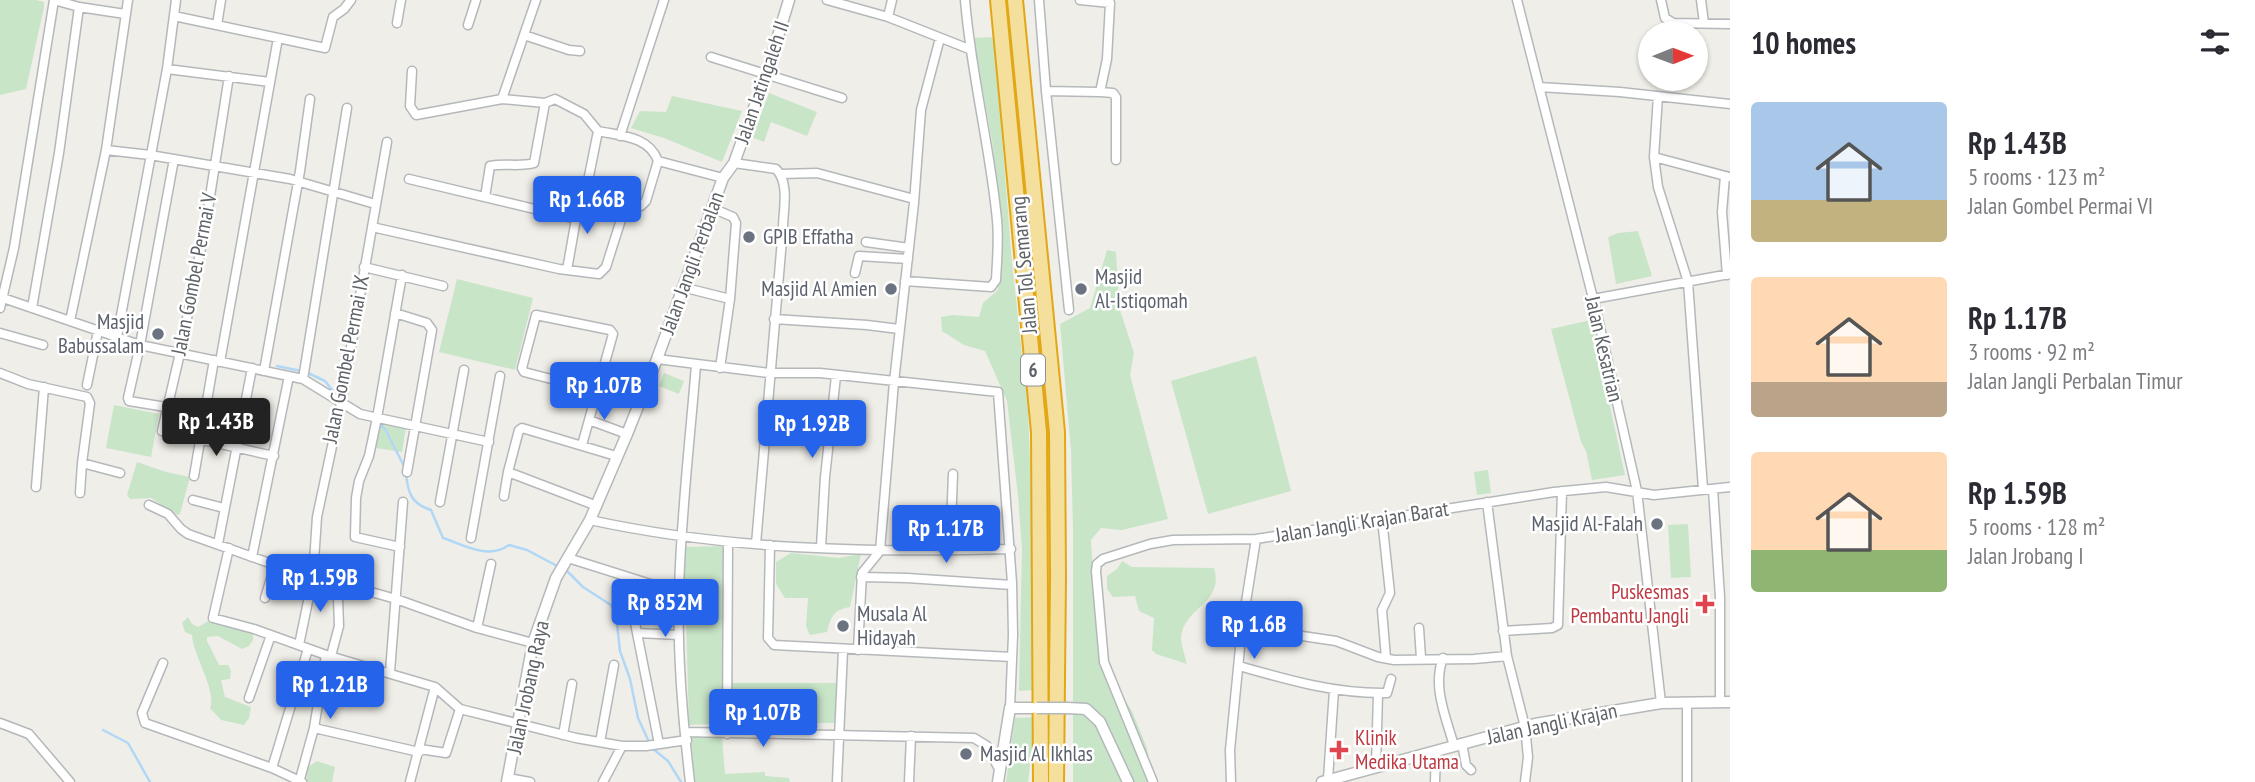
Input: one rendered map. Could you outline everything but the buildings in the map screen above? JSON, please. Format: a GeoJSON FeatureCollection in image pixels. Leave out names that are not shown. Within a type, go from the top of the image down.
{"type":"FeatureCollection","features":[{"type":"Feature","properties":{"kind":"highway","name":"Jalan Tol Semarang"},"geometry":{"type":"LineString","coordinates":[[998,0],[1039,432],[1039,782]]}},
{"type":"Feature","properties":{"kind":"highway","name":"Jalan Tol Semarang"},"geometry":{"type":"LineString","coordinates":[[1015,0],[1056,432],[1057,689]]}},
{"type":"Feature","properties":{"kind":"highway","name":"6"},"geometry":{"type":"LineString","coordinates":[[1056,782],[1057,689]]}},
{"type":"Feature","properties":{"kind":"highway","name":"6"},"geometry":{"type":"LineString","coordinates":[[1057,689],[1062,782]]}},
{"type":"Feature","properties":{"kind":"street"},"geometry":{"type":"LineString","coordinates":[[0,308],[22,205],[54,0],[79,8],[125,14]]}},
{"type":"Feature","properties":{"kind":"street"},"geometry":{"type":"LineString","coordinates":[[70,321],[106,150],[128,0]]}},
{"type":"Feature","properties":{"kind":"street"},"geometry":{"type":"LineString","coordinates":[[117,337],[167,69],[176,0]]}},
{"type":"Feature","properties":{"kind":"street"},"geometry":{"type":"LineString","coordinates":[[217,25],[221,0]]}},
{"type":"Feature","properties":{"kind":"street"},"geometry":{"type":"LineString","coordinates":[[174,16],[326,47],[333,17],[351,0]]}},
{"type":"Feature","properties":{"kind":"street"},"geometry":{"type":"LineString","coordinates":[[397,23],[401,0]]}},
{"type":"Feature","properties":{"kind":"street"},"geometry":{"type":"LineString","coordinates":[[468,25],[476,0]]}},
{"type":"Feature","properties":{"kind":"street"},"geometry":{"type":"LineString","coordinates":[[502,99],[536,0]]}},
{"type":"Feature","properties":{"kind":"street"},"geometry":{"type":"LineString","coordinates":[[620,136],[664,0]]}},
{"type":"Feature","properties":{"kind":"street","name":"Jalan Jatingaleh II"},"geometry":{"type":"LineString","coordinates":[[734,163],[766,75],[789,0]]}},
{"type":"Feature","properties":{"kind":"street"},"geometry":{"type":"LineString","coordinates":[[827,0],[888,18],[969,49]]}},
{"type":"Feature","properties":{"kind":"street"},"geometry":{"type":"LineString","coordinates":[[888,18],[892,0]]}},
{"type":"Feature","properties":{"kind":"street"},"geometry":{"type":"LineString","coordinates":[[905,281],[987,286],[994,285],[996,280],[997,224],[977,78],[969,49],[965,0]]}},
{"type":"Feature","properties":{"kind":"street"},"geometry":{"type":"LineString","coordinates":[[1039,0],[1069,310]]}},
{"type":"Feature","properties":{"kind":"street"},"geometry":{"type":"LineString","coordinates":[[1080,0],[1110,2],[1107,60],[1100,92]]}},
{"type":"Feature","properties":{"kind":"street","name":"Jalan Kesatrian"},"geometry":{"type":"LineString","coordinates":[[1517,0],[1593,299],[1637,491],[1661,703]]}},
{"type":"Feature","properties":{"kind":"street"},"geometry":{"type":"LineString","coordinates":[[1661,0],[1668,21]]}},
{"type":"Feature","properties":{"kind":"street"},"geometry":{"type":"LineString","coordinates":[[1701,0],[1704,21]]}},
{"type":"Feature","properties":{"kind":"street"},"geometry":{"type":"LineString","coordinates":[[32,308],[59,153],[79,8]]}},
{"type":"Feature","properties":{"kind":"street"},"geometry":{"type":"LineString","coordinates":[[1708,23],[1730,24]]}},
{"type":"Feature","properties":{"kind":"street"},"geometry":{"type":"LineString","coordinates":[[524,35],[580,51]]}},
{"type":"Feature","properties":{"kind":"street"},"geometry":{"type":"LineString","coordinates":[[194,476],[278,38]]}},
{"type":"Feature","properties":{"kind":"street"},"geometry":{"type":"LineString","coordinates":[[858,650],[861,577],[864,569],[880,551],[921,110],[940,38]]}},
{"type":"Feature","properties":{"kind":"street"},"geometry":{"type":"LineString","coordinates":[[711,57],[842,99]]}},
{"type":"Feature","properties":{"kind":"street"},"geometry":{"type":"LineString","coordinates":[[167,69],[270,82]]}},
{"type":"Feature","properties":{"kind":"street"},"geometry":{"type":"LineString","coordinates":[[412,71],[410,106],[416,115],[502,99],[545,103],[552,99],[584,114],[598,131],[649,144],[658,161],[644,204],[625,207],[588,197]]}},
{"type":"Feature","properties":{"kind":"street","name":"Jalan Gombel Permai V"},"geometry":{"type":"LineString","coordinates":[[201,440],[163,432],[216,165],[229,76]]}},
{"type":"Feature","properties":{"kind":"street"},"geometry":{"type":"LineString","coordinates":[[1539,87],[1730,104]]}},
{"type":"Feature","properties":{"kind":"street"},"geometry":{"type":"LineString","coordinates":[[1046,91],[1113,93],[1116,97],[1116,160]]}},
{"type":"Feature","properties":{"kind":"street"},"geometry":{"type":"LineString","coordinates":[[1658,96],[1654,158],[1658,187],[1688,282],[1720,597],[1725,701]]}},
{"type":"Feature","properties":{"kind":"street"},"geometry":{"type":"LineString","coordinates":[[264,371],[310,99]]}},
{"type":"Feature","properties":{"kind":"street"},"geometry":{"type":"LineString","coordinates":[[485,197],[490,166],[534,163],[545,103]]}},
{"type":"Feature","properties":{"kind":"street"},"geometry":{"type":"LineString","coordinates":[[303,379],[347,108]]}},
{"type":"Feature","properties":{"kind":"street"},"geometry":{"type":"LineString","coordinates":[[567,270],[576,219],[588,197],[587,181],[598,131]]}},
{"type":"Feature","properties":{"kind":"street","name":"Jalan Gombel Permai IX"},"geometry":{"type":"LineString","coordinates":[[299,645],[313,577],[317,517],[341,404],[387,142]]}},
{"type":"Feature","properties":{"kind":"street"},"geometry":{"type":"LineString","coordinates":[[106,150],[216,165],[298,180],[375,204]]}},
{"type":"Feature","properties":{"kind":"street"},"geometry":{"type":"LineString","coordinates":[[1593,299],[1729,274],[1722,212],[1728,177],[1654,158]]}},
{"type":"Feature","properties":{"kind":"street"},"geometry":{"type":"LineString","coordinates":[[166,407],[128,399],[174,159]]}},
{"type":"Feature","properties":{"kind":"street"},"geometry":{"type":"LineString","coordinates":[[658,161],[723,178]]}},
{"type":"Feature","properties":{"kind":"street"},"geometry":{"type":"LineString","coordinates":[[734,163],[771,167],[781,174],[817,173],[914,199]]}},
{"type":"Feature","properties":{"kind":"street","name":"Jalan Jangli Perbalan"},"geometry":{"type":"LineString","coordinates":[[590,520],[657,359],[723,178],[734,163]]}},
{"type":"Feature","properties":{"kind":"street"},"geometry":{"type":"LineString","coordinates":[[755,544],[783,228],[784,187],[781,174]]}},
{"type":"Feature","properties":{"kind":"street"},"geometry":{"type":"LineString","coordinates":[[410,179],[576,219]]}},
{"type":"Feature","properties":{"kind":"street"},"geometry":{"type":"LineString","coordinates":[[372,227],[567,270],[599,274],[604,271],[625,207]]}},
{"type":"Feature","properties":{"kind":"street"},"geometry":{"type":"LineString","coordinates":[[712,208],[736,220],[730,299],[720,368]]}},
{"type":"Feature","properties":{"kind":"street"},"geometry":{"type":"LineString","coordinates":[[866,242],[909,248]]}},
{"type":"Feature","properties":{"kind":"street"},"geometry":{"type":"LineString","coordinates":[[855,273],[859,256],[908,259]]}},
{"type":"Feature","properties":{"kind":"street"},"geometry":{"type":"LineString","coordinates":[[364,267],[443,286]]}},
{"type":"Feature","properties":{"kind":"street"},"geometry":{"type":"LineString","coordinates":[[400,547],[355,537],[356,498],[377,418],[401,275]]}},
{"type":"Feature","properties":{"kind":"street"},"geometry":{"type":"LineString","coordinates":[[682,287],[730,299]]}},
{"type":"Feature","properties":{"kind":"street"},"geometry":{"type":"LineString","coordinates":[[3,298],[140,345],[303,379],[359,414],[489,442]]}},
{"type":"Feature","properties":{"kind":"street"},"geometry":{"type":"LineString","coordinates":[[395,313],[427,323],[432,330],[407,472]]}},
{"type":"Feature","properties":{"kind":"street"},"geometry":{"type":"LineString","coordinates":[[582,445],[589,420],[598,391],[614,337],[612,331],[536,315],[522,368],[524,372],[598,391]]}},
{"type":"Feature","properties":{"kind":"street"},"geometry":{"type":"LineString","coordinates":[[774,319],[899,329]]}},
{"type":"Feature","properties":{"kind":"street"},"geometry":{"type":"LineString","coordinates":[[87,385],[98,331]]}},
{"type":"Feature","properties":{"kind":"street"},"geometry":{"type":"LineString","coordinates":[[0,333],[43,345]]}},
{"type":"Feature","properties":{"kind":"street"},"geometry":{"type":"LineString","coordinates":[[657,359],[769,373],[803,372],[998,392],[1012,585],[1010,708],[999,777]]}},
{"type":"Feature","properties":{"kind":"street"},"geometry":{"type":"LineString","coordinates":[[690,782],[679,593],[681,537],[696,365]]}},
{"type":"Feature","properties":{"kind":"street"},"geometry":{"type":"LineString","coordinates":[[218,544],[252,368]]}},
{"type":"Feature","properties":{"kind":"street"},"geometry":{"type":"LineString","coordinates":[[440,502],[464,370]]}},
{"type":"Feature","properties":{"kind":"street"},"geometry":{"type":"LineString","coordinates":[[2,375],[87,397],[90,401],[80,493]]}},
{"type":"Feature","properties":{"kind":"street"},"geometry":{"type":"LineString","coordinates":[[252,556],[289,376]]}},
{"type":"Feature","properties":{"kind":"street"},"geometry":{"type":"LineString","coordinates":[[471,538],[500,376]]}},
{"type":"Feature","properties":{"kind":"street"},"geometry":{"type":"LineString","coordinates":[[821,547],[825,477],[836,376]]}},
{"type":"Feature","properties":{"kind":"street"},"geometry":{"type":"LineString","coordinates":[[36,487],[44,387]]}},
{"type":"Feature","properties":{"kind":"street"},"geometry":{"type":"LineString","coordinates":[[589,420],[626,435]]}},
{"type":"Feature","properties":{"kind":"street"},"geometry":{"type":"LineString","coordinates":[[504,496],[520,428],[616,456]]}},
{"type":"Feature","properties":{"kind":"street"},"geometry":{"type":"LineString","coordinates":[[201,440],[274,456]]}},
{"type":"Feature","properties":{"kind":"street"},"geometry":{"type":"LineString","coordinates":[[82,463],[120,473]]}},
{"type":"Feature","properties":{"kind":"street"},"geometry":{"type":"LineString","coordinates":[[508,472],[597,506]]}},
{"type":"Feature","properties":{"kind":"street"},"geometry":{"type":"LineString","coordinates":[[950,551],[953,474]]}},
{"type":"Feature","properties":{"kind":"street","name":"Jalan Jangli Krajan Barat"},"geometry":{"type":"LineString","coordinates":[[1153,782],[1104,662],[1096,571],[1097,564],[1103,559],[1150,544],[1173,540],[1256,539],[1562,491],[1606,487],[1654,495],[1730,487]]}},
{"type":"Feature","properties":{"kind":"street"},"geometry":{"type":"LineString","coordinates":[[1503,631],[1557,626],[1562,491]]}},
{"type":"Feature","properties":{"kind":"street"},"geometry":{"type":"LineString","coordinates":[[192,500],[224,508]]}},
{"type":"Feature","properties":{"kind":"street"},"geometry":{"type":"LineString","coordinates":[[390,672],[403,502]]}},
{"type":"Feature","properties":{"kind":"street"},"geometry":{"type":"LineString","coordinates":[[1487,502],[1507,656],[1525,727],[1528,757],[1525,782]]}},
{"type":"Feature","properties":{"kind":"street"},"geometry":{"type":"LineString","coordinates":[[149,505],[168,514],[182,531],[275,565],[396,599],[477,628],[533,643]]}},
{"type":"Feature","properties":{"kind":"street"},"geometry":{"type":"LineString","coordinates":[[1382,519],[1390,593],[1382,610],[1385,658]]}},
{"type":"Feature","properties":{"kind":"street"},"geometry":{"type":"LineString","coordinates":[[590,520],[651,533],[769,545],[880,551],[1011,549]]}},
{"type":"Feature","properties":{"kind":"street","name":"Jalan Jrobang Raya"},"geometry":{"type":"LineString","coordinates":[[508,780],[533,643],[564,565],[590,520]]}},
{"type":"Feature","properties":{"kind":"street"},"geometry":{"type":"LineString","coordinates":[[1231,782],[1230,750],[1242,627],[1256,539]]}},
{"type":"Feature","properties":{"kind":"street"},"geometry":{"type":"LineString","coordinates":[[727,734],[728,541]]}},
{"type":"Feature","properties":{"kind":"street"},"geometry":{"type":"LineString","coordinates":[[769,545],[768,638],[771,644],[1012,657]]}},
{"type":"Feature","properties":{"kind":"street"},"geometry":{"type":"LineString","coordinates":[[229,548],[213,618],[328,656],[435,687],[460,709],[563,735],[622,746],[652,745],[686,736],[727,734],[979,739],[987,746],[999,777]]}},
{"type":"Feature","properties":{"kind":"street"},"geometry":{"type":"LineString","coordinates":[[477,628],[491,564]]}},
{"type":"Feature","properties":{"kind":"street"},"geometry":{"type":"LineString","coordinates":[[265,598],[275,565]]}},
{"type":"Feature","properties":{"kind":"street"},"geometry":{"type":"LineString","coordinates":[[564,565],[626,577],[679,593]]}},
{"type":"Feature","properties":{"kind":"street"},"geometry":{"type":"LineString","coordinates":[[626,577],[637,633],[652,745]]}},
{"type":"Feature","properties":{"kind":"street"},"geometry":{"type":"LineString","coordinates":[[861,577],[1012,585]]}},
{"type":"Feature","properties":{"kind":"street"},"geometry":{"type":"LineString","coordinates":[[163,663],[142,713],[145,723],[301,781],[328,656],[339,626],[340,585]]}},
{"type":"Feature","properties":{"kind":"street"},"geometry":{"type":"LineString","coordinates":[[1720,597],[1730,598]]}},
{"type":"Feature","properties":{"kind":"street"},"geometry":{"type":"LineString","coordinates":[[1242,627],[1336,642],[1385,658],[1474,659],[1507,656]]}},
{"type":"Feature","properties":{"kind":"street"},"geometry":{"type":"LineString","coordinates":[[1419,628],[1421,659]]}},
{"type":"Feature","properties":{"kind":"street"},"geometry":{"type":"LineString","coordinates":[[637,633],[680,635]]}},
{"type":"Feature","properties":{"kind":"street"},"geometry":{"type":"LineString","coordinates":[[249,698],[271,635]]}},
{"type":"Feature","properties":{"kind":"street"},"geometry":{"type":"LineString","coordinates":[[272,768],[309,649]]}},
{"type":"Feature","properties":{"kind":"street"},"geometry":{"type":"LineString","coordinates":[[837,782],[844,650]]}},
{"type":"Feature","properties":{"kind":"street"},"geometry":{"type":"LineString","coordinates":[[1443,658],[1439,667],[1439,690],[1458,745],[1466,765],[1471,770]]}},
{"type":"Feature","properties":{"kind":"street"},"geometry":{"type":"LineString","coordinates":[[600,742],[614,665]]}},
{"type":"Feature","properties":{"kind":"street"},"geometry":{"type":"LineString","coordinates":[[1240,666],[1301,684],[1334,690],[1378,693],[1389,691],[1391,679]]}},
{"type":"Feature","properties":{"kind":"street"},"geometry":{"type":"LineString","coordinates":[[563,735],[572,684]]}},
{"type":"Feature","properties":{"kind":"street"},"geometry":{"type":"LineString","coordinates":[[410,782],[435,687]]}},
{"type":"Feature","properties":{"kind":"street"},"geometry":{"type":"LineString","coordinates":[[1325,781],[1334,690]]}},
{"type":"Feature","properties":{"kind":"street"},"geometry":{"type":"LineString","coordinates":[[1376,768],[1378,693]]}},
{"type":"Feature","properties":{"kind":"street","name":"Jalan Jangli Krajan"},"geometry":{"type":"LineString","coordinates":[[1325,781],[1525,727],[1661,703],[1725,701]]}},
{"type":"Feature","properties":{"kind":"street"},"geometry":{"type":"LineString","coordinates":[[1687,702],[1687,782]]}},
{"type":"Feature","properties":{"kind":"street"},"geometry":{"type":"LineString","coordinates":[[1010,708],[1086,709],[1100,722],[1128,782]]}},
{"type":"Feature","properties":{"kind":"street"},"geometry":{"type":"LineString","coordinates":[[314,729],[419,751],[446,753],[460,709]]}},
{"type":"Feature","properties":{"kind":"street"},"geometry":{"type":"LineString","coordinates":[[0,723],[29,734],[70,782]]}},
{"type":"Feature","properties":{"kind":"street"},"geometry":{"type":"LineString","coordinates":[[909,782],[911,736]]}},
{"type":"Feature","properties":{"kind":"street"},"geometry":{"type":"LineString","coordinates":[[603,782],[622,746]]}},
{"type":"Feature","properties":{"kind":"street"},"geometry":{"type":"LineString","coordinates":[[1435,782],[1436,751]]}},
{"type":"Feature","properties":{"kind":"street"},"geometry":{"type":"LineString","coordinates":[[508,780],[530,782]]}},
{"type":"Feature","properties":{"kind":"green space"},"geometry":{"type":"Polygon","coordinates":[[[0,0],[36,0],[44,2],[44,7],[26,89],[0,95],[0,0]]]}},
{"type":"Feature","properties":{"kind":"green space"},"geometry":{"type":"Polygon","coordinates":[[[994,37],[1012,263],[1028,409],[1033,690],[1019,691],[1022,548],[1007,401],[985,351],[964,345],[942,331],[941,317],[979,317],[983,303],[998,290],[1002,224],[992,140],[973,38],[994,37]]]}},
{"type":"Feature","properties":{"kind":"green space"},"geometry":{"type":"Polygon","coordinates":[[[769,93],[817,112],[807,136],[771,122],[764,142],[752,137],[769,93]]]}},
{"type":"Feature","properties":{"kind":"green space"},"geometry":{"type":"Polygon","coordinates":[[[672,96],[742,111],[722,162],[664,138],[631,128],[640,111],[666,112],[672,96]]]}},
{"type":"Feature","properties":{"kind":"green space"},"geometry":{"type":"Polygon","coordinates":[[[1638,231],[1652,276],[1616,284],[1608,237],[1638,231]]]}},
{"type":"Feature","properties":{"kind":"green space"},"geometry":{"type":"Polygon","coordinates":[[[1107,250],[1116,252],[1119,307],[1134,353],[1130,375],[1168,519],[1122,530],[1101,528],[1091,540],[1098,653],[1106,671],[1132,711],[1147,748],[1153,782],[1073,782],[1071,451],[1060,324],[1090,308],[1107,250]]]}},
{"type":"Feature","properties":{"kind":"green space"},"geometry":{"type":"Polygon","coordinates":[[[457,279],[533,298],[515,370],[439,352],[457,279]]]}},
{"type":"Feature","properties":{"kind":"green space"},"geometry":{"type":"Polygon","coordinates":[[[1591,320],[1625,475],[1592,480],[1551,329],[1591,320]]]}},
{"type":"Feature","properties":{"kind":"green space"},"geometry":{"type":"Polygon","coordinates":[[[1256,356],[1291,491],[1208,514],[1171,381],[1256,356]]]}},
{"type":"Feature","properties":{"kind":"green space"},"geometry":{"type":"Polygon","coordinates":[[[664,373],[684,381],[679,394],[659,386],[664,373]]]}},
{"type":"Feature","properties":{"kind":"green space"},"geometry":{"type":"Polygon","coordinates":[[[114,405],[159,414],[151,457],[106,448],[114,405]]]}},
{"type":"Feature","properties":{"kind":"green space"},"geometry":{"type":"Polygon","coordinates":[[[380,423],[406,427],[402,452],[376,448],[380,423]]]}},
{"type":"Feature","properties":{"kind":"green space"},"geometry":{"type":"Polygon","coordinates":[[[137,462],[190,477],[180,514],[177,515],[151,498],[130,499],[127,495],[137,462]]]}},
{"type":"Feature","properties":{"kind":"green space"},"geometry":{"type":"Polygon","coordinates":[[[1488,470],[1491,493],[1477,495],[1474,472],[1488,470]]]}},
{"type":"Feature","properties":{"kind":"green space"},"geometry":{"type":"Polygon","coordinates":[[[1688,524],[1691,577],[1671,578],[1668,525],[1688,524]]]}},
{"type":"Feature","properties":{"kind":"green space"},"geometry":{"type":"Polygon","coordinates":[[[726,546],[729,683],[837,683],[837,723],[689,725],[684,547],[726,546]]]}},
{"type":"Feature","properties":{"kind":"green space"},"geometry":{"type":"Polygon","coordinates":[[[791,553],[839,558],[861,554],[850,607],[834,615],[827,632],[810,635],[806,626],[808,598],[785,598],[776,584],[776,562],[791,553]]]}},
{"type":"Feature","properties":{"kind":"green space"},"geometry":{"type":"Polygon","coordinates":[[[1122,561],[1132,567],[1214,568],[1214,589],[1191,616],[1182,632],[1187,664],[1156,654],[1152,650],[1154,618],[1139,611],[1135,596],[1113,597],[1107,589],[1107,576],[1117,569],[1122,561]]]}},
{"type":"Feature","properties":{"kind":"green space"},"geometry":{"type":"Polygon","coordinates":[[[188,617],[192,624],[198,627],[210,620],[253,632],[253,640],[249,646],[242,649],[218,636],[207,637],[219,665],[228,665],[231,671],[230,679],[221,680],[225,697],[251,707],[249,718],[244,725],[221,720],[210,708],[208,683],[192,635],[185,632],[182,623],[188,617]]]}},
{"type":"Feature","properties":{"kind":"green space"},"geometry":{"type":"Polygon","coordinates":[[[1036,717],[1028,782],[1006,782],[1015,718],[1036,717]]]}},
{"type":"Feature","properties":{"kind":"green space"},"geometry":{"type":"Polygon","coordinates":[[[690,737],[722,737],[725,774],[765,772],[765,776],[789,778],[790,782],[695,782],[690,737]]]}},
{"type":"Feature","properties":{"kind":"green space"},"geometry":{"type":"Polygon","coordinates":[[[317,761],[335,767],[332,782],[306,782],[308,767],[317,761]]]}},
{"type":"Feature","properties":{"kind":"waterway"},"geometry":{"type":"LineString","coordinates":[[277,366],[301,371]]}},
{"type":"Feature","properties":{"kind":"waterway"},"geometry":{"type":"LineString","coordinates":[[308,373],[325,381],[336,395],[365,412]]}},
{"type":"Feature","properties":{"kind":"waterway"},"geometry":{"type":"LineString","coordinates":[[378,423],[385,429],[405,468]]}},
{"type":"Feature","properties":{"kind":"waterway"},"geometry":{"type":"LineString","coordinates":[[406,474],[412,497],[419,505],[431,510],[443,538],[484,551],[493,551],[509,545],[527,550],[559,567]]}},
{"type":"Feature","properties":{"kind":"waterway"},"geometry":{"type":"LineString","coordinates":[[565,569],[583,587],[611,605],[616,615],[620,651],[630,679],[638,718],[649,742]]}},
{"type":"Feature","properties":{"kind":"waterway"},"geometry":{"type":"LineString","coordinates":[[103,730],[128,743],[150,782]]}},
{"type":"Feature","properties":{"kind":"waterway"},"geometry":{"type":"LineString","coordinates":[[652,748],[668,761],[681,782]]}},
{"type":"Feature","properties":{"kind":"place","name":"GPIB Effatha"},"geometry":{"type":"Point","coordinates":[749,237]}},
{"type":"Feature","properties":{"kind":"place","name":"Masjid Al Amien"},"geometry":{"type":"Point","coordinates":[891,289]}},
{"type":"Feature","properties":{"kind":"place","name":"Masjid Al-Istiqomah"},"geometry":{"type":"Point","coordinates":[1081,289]}},
{"type":"Feature","properties":{"kind":"place","name":"Masjid Babussalam"},"geometry":{"type":"Point","coordinates":[158,334]}},
{"type":"Feature","properties":{"kind":"place","name":"Masjid Al-Falah"},"geometry":{"type":"Point","coordinates":[1657,524]}},
{"type":"Feature","properties":{"kind":"place","name":"Puskesmas Pembantu Jangli"},"geometry":{"type":"Point","coordinates":[1705,604]}},
{"type":"Feature","properties":{"kind":"place","name":"Musala Al Hidayah"},"geometry":{"type":"Point","coordinates":[843,626]}},
{"type":"Feature","properties":{"kind":"place","name":"Klinik Medika Utama"},"geometry":{"type":"Point","coordinates":[1339,750]}},
{"type":"Feature","properties":{"kind":"place","name":"Masjid Al Ikhlas"},"geometry":{"type":"Point","coordinates":[966,754]}}]}
